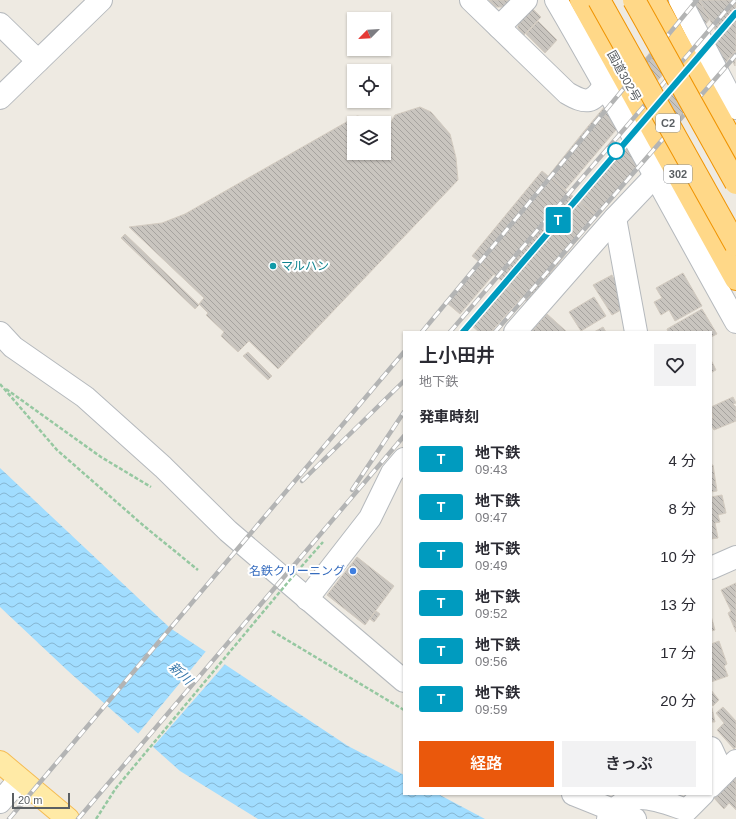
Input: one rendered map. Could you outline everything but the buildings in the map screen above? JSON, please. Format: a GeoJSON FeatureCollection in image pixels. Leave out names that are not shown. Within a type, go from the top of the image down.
{"type":"FeatureCollection","features":[{"type":"Feature","properties":{"kind":"highway","name":"国道302号"},"geometry":{"type":"LineString","coordinates":[[581,0],[736,279]]}},
{"type":"Feature","properties":{"kind":"highway","name":"C2"},"geometry":{"type":"LineString","coordinates":[[599,0],[736,245]]}},
{"type":"Feature","properties":{"kind":"highway","name":"C2"},"geometry":{"type":"LineString","coordinates":[[634,0],[736,183]]}},
{"type":"Feature","properties":{"kind":"highway"},"geometry":{"type":"LineString","coordinates":[[654,0],[736,148]]}},
{"type":"Feature","properties":{"kind":"main road"},"geometry":{"type":"LineString","coordinates":[[0,762],[19,780],[68,819]]}},
{"type":"Feature","properties":{"kind":"street"},"geometry":{"type":"LineString","coordinates":[[0,98],[100,0]]}},
{"type":"Feature","properties":{"kind":"street"},"geometry":{"type":"LineString","coordinates":[[471,0],[567,92],[581,101],[591,100],[600,92],[605,84]]}},
{"type":"Feature","properties":{"kind":"street"},"geometry":{"type":"LineString","coordinates":[[500,27],[526,0]]}},
{"type":"Feature","properties":{"kind":"street"},"geometry":{"type":"LineString","coordinates":[[556,0],[593,62],[654,177],[736,322]]}},
{"type":"Feature","properties":{"kind":"street"},"geometry":{"type":"LineString","coordinates":[[680,0],[735,104]]}},
{"type":"Feature","properties":{"kind":"street"},"geometry":{"type":"LineString","coordinates":[[0,24],[38,61]]}},
{"type":"Feature","properties":{"kind":"street"},"geometry":{"type":"LineString","coordinates":[[593,62],[601,36]]}},
{"type":"Feature","properties":{"kind":"street"},"geometry":{"type":"LineString","coordinates":[[516,331],[615,218],[654,177]]}},
{"type":"Feature","properties":{"kind":"street"},"geometry":{"type":"LineString","coordinates":[[615,218],[636,331]]}},
{"type":"Feature","properties":{"kind":"street"},"geometry":{"type":"LineString","coordinates":[[0,333],[13,347],[86,398],[163,467],[228,531],[403,680]]}},
{"type":"Feature","properties":{"kind":"street"},"geometry":{"type":"LineString","coordinates":[[307,599],[370,518],[392,473],[403,460]]}},
{"type":"Feature","properties":{"kind":"street"},"geometry":{"type":"LineString","coordinates":[[712,568],[736,557]]}},
{"type":"Feature","properties":{"kind":"street"},"geometry":{"type":"LineString","coordinates":[[712,750],[723,774]]}},
{"type":"Feature","properties":{"kind":"street"},"geometry":{"type":"LineString","coordinates":[[0,802],[19,780]]}},
{"type":"Feature","properties":{"kind":"street"},"geometry":{"type":"LineString","coordinates":[[576,795],[615,810],[623,801],[646,797],[687,810],[702,795]]}},
{"type":"Feature","properties":{"kind":"path"},"geometry":{"type":"LineString","coordinates":[[1,385],[101,457],[154,488]]}},
{"type":"Feature","properties":{"kind":"path"},"geometry":{"type":"LineString","coordinates":[[1,385],[57,450],[144,526],[198,570]]}},
{"type":"Feature","properties":{"kind":"path"},"geometry":{"type":"LineString","coordinates":[[96,819],[116,788],[326,538]]}},
{"type":"Feature","properties":{"kind":"path"},"geometry":{"type":"LineString","coordinates":[[272,631],[403,709]]}},
{"type":"Feature","properties":{"kind":"water","name":"新川"},"geometry":{"type":"Polygon","coordinates":[[[0,468],[170,628],[348,746],[403,774],[403,795],[440,795],[485,819],[258,819],[180,771],[67,670],[0,607],[0,468]]]}},
{"type":"Feature","properties":{"kind":"pier"},"geometry":{"type":"Polygon","coordinates":[[[207,650],[226,663],[152,748],[137,735],[207,650]]]}},
{"type":"Feature","properties":{"kind":"railway"},"geometry":{"type":"LineString","coordinates":[[423,331],[697,0]]}},
{"type":"Feature","properties":{"kind":"railway"},"geometry":{"type":"LineString","coordinates":[[451,331],[735,0]]}},
{"type":"Feature","properties":{"kind":"railway"},"geometry":{"type":"LineString","coordinates":[[464,331],[736,13]]}},
{"type":"Feature","properties":{"kind":"railway"},"geometry":{"type":"LineString","coordinates":[[496,331],[736,55]]}},
{"type":"Feature","properties":{"kind":"railway"},"geometry":{"type":"LineString","coordinates":[[9,819],[403,353]]}},
{"type":"Feature","properties":{"kind":"railway"},"geometry":{"type":"LineString","coordinates":[[302,481],[403,382]]}},
{"type":"Feature","properties":{"kind":"railway"},"geometry":{"type":"LineString","coordinates":[[352,490],[403,414]]}},
{"type":"Feature","properties":{"kind":"railway"},"geometry":{"type":"LineString","coordinates":[[78,819],[403,437]]}},
{"type":"Feature","properties":{"kind":"metro line","name":"T"},"geometry":{"type":"LineString","coordinates":[[464,331],[623,143],[736,13]]}},
{"type":"Feature","properties":{"kind":"place","name":"マルハン"},"geometry":{"type":"Point","coordinates":[273,266]}},
{"type":"Feature","properties":{"kind":"place","name":"名鉄クリーニング"},"geometry":{"type":"Point","coordinates":[353,571]}}]}
